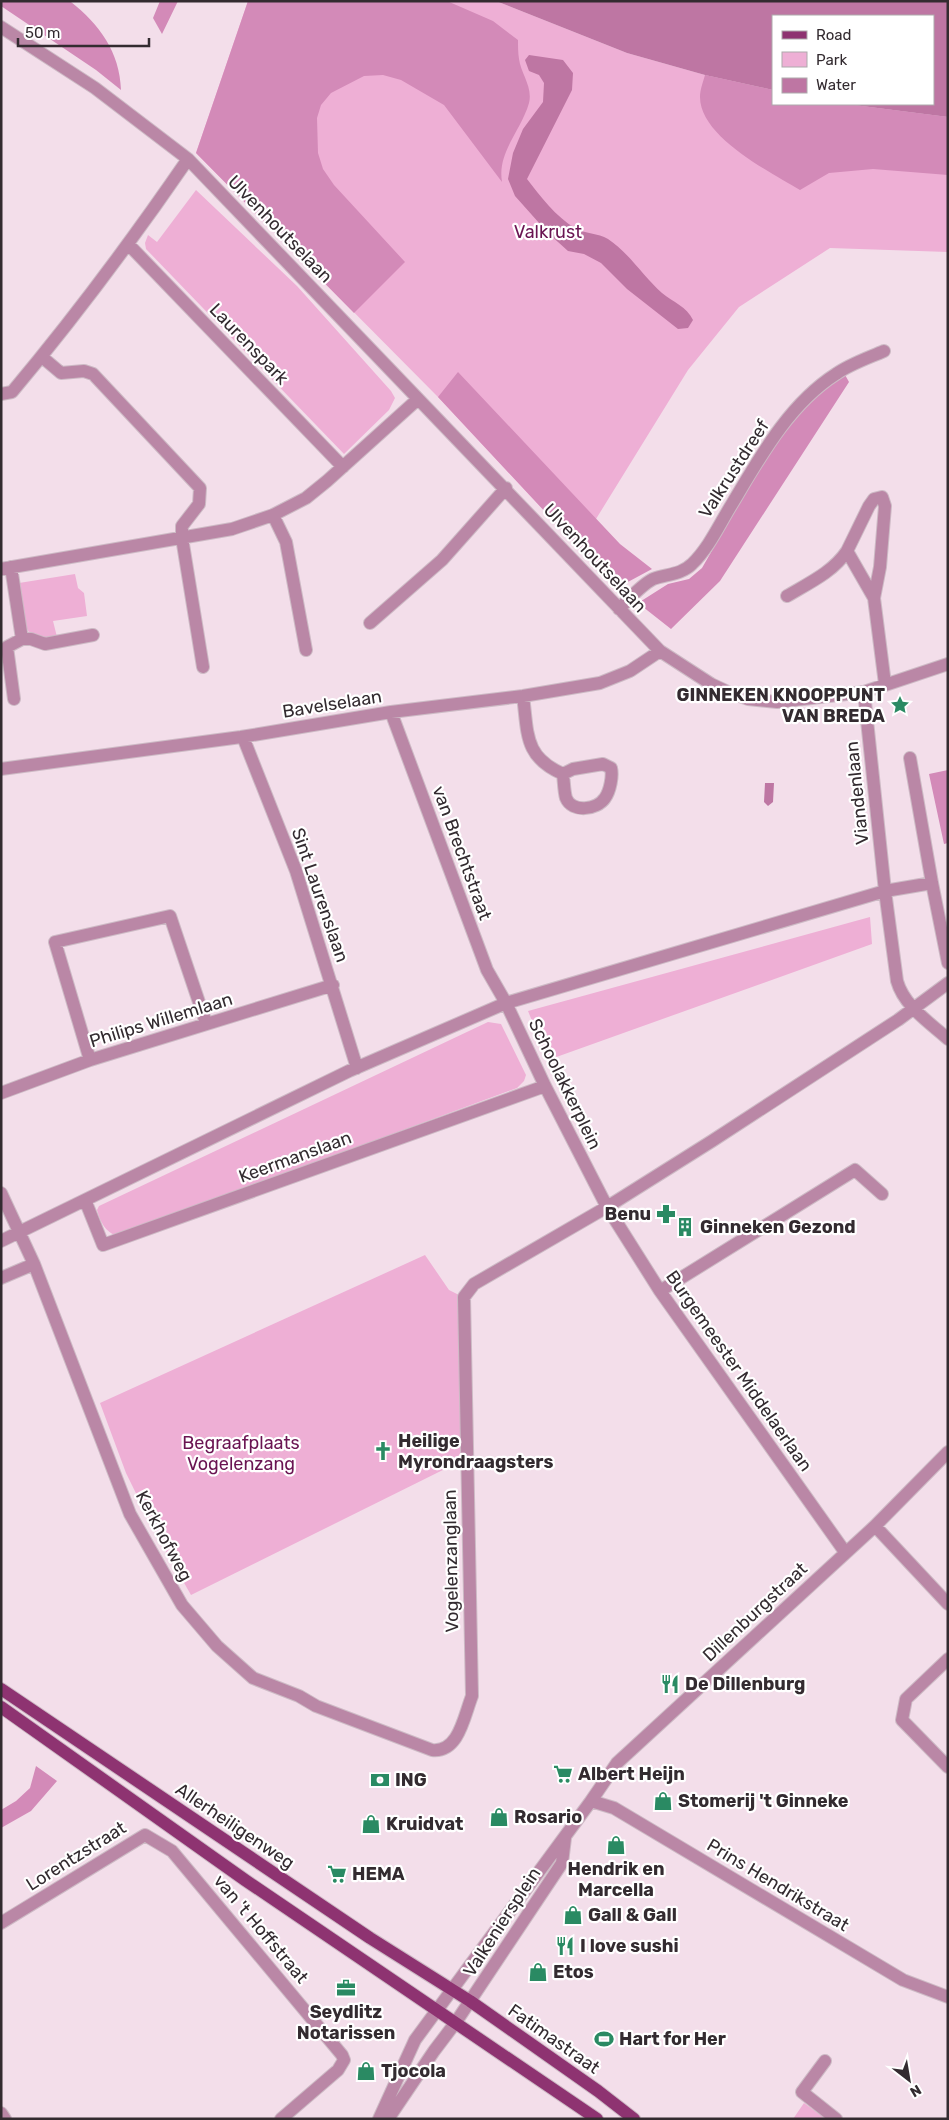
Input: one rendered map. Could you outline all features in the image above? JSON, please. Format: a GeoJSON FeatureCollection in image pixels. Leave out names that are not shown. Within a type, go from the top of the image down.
{"type":"FeatureCollection","features":[{"type":"Feature","properties":{"kind":"main road","name":"Allerheiligenweg"},"geometry":{"type":"LineString","coordinates":[[1,1689],[370,1938],[452,1990]]}},
{"type":"Feature","properties":{"kind":"main road","name":"Allerheiligenweg"},"geometry":{"type":"LineString","coordinates":[[1,1707],[245,1880],[437,2010]]}},
{"type":"Feature","properties":{"kind":"main road","name":"Fatimastraat"},"geometry":{"type":"LineString","coordinates":[[452,1990],[598,2091],[634,2119]]}},
{"type":"Feature","properties":{"kind":"main road"},"geometry":{"type":"LineString","coordinates":[[437,2010],[597,2119]]}},
{"type":"Feature","properties":{"kind":"street","name":"Ulvenhoutselaan"},"geometry":{"type":"LineString","coordinates":[[1,27],[96,88],[188,158],[660,651],[711,684],[748,700],[777,702],[864,692],[948,664]]}},
{"type":"Feature","properties":{"kind":"street"},"geometry":{"type":"LineString","coordinates":[[1,394],[12,392],[42,357],[129,244],[188,158]]}},
{"type":"Feature","properties":{"kind":"street","name":"Laurenspark"},"geometry":{"type":"LineString","coordinates":[[129,244],[343,467]]}},
{"type":"Feature","properties":{"kind":"street","name":"Valkrustdreef"},"geometry":{"type":"LineString","coordinates":[[619,609],[636,592],[654,579],[669,576],[691,564],[707,544],[758,460],[782,425],[815,390],[842,370],[884,351]]}},
{"type":"Feature","properties":{"kind":"street"},"geometry":{"type":"LineString","coordinates":[[42,357],[61,373],[84,371],[93,374],[200,488],[199,504],[182,526],[182,538],[203,667]]}},
{"type":"Feature","properties":{"kind":"street"},"geometry":{"type":"LineString","coordinates":[[22,639],[6,568],[182,538],[232,528],[273,515],[306,498],[418,399]]}},
{"type":"Feature","properties":{"kind":"street"},"geometry":{"type":"LineString","coordinates":[[370,623],[442,560],[506,488]]}},
{"type":"Feature","properties":{"kind":"street"},"geometry":{"type":"LineString","coordinates":[[787,596],[823,575],[843,558],[869,506],[877,498],[882,498],[885,506],[880,567],[874,598],[885,684]]}},
{"type":"Feature","properties":{"kind":"street"},"geometry":{"type":"LineString","coordinates":[[273,515],[286,542],[306,650]]}},
{"type":"Feature","properties":{"kind":"street"},"geometry":{"type":"LineString","coordinates":[[847,551],[874,598]]}},
{"type":"Feature","properties":{"kind":"street"},"geometry":{"type":"LineString","coordinates":[[14,699],[7,647],[22,639],[31,639],[45,644],[93,635]]}},
{"type":"Feature","properties":{"kind":"street","name":"Bavelselaan"},"geometry":{"type":"LineString","coordinates":[[1,769],[243,737],[391,712],[523,696],[600,683],[630,671],[660,651]]}},
{"type":"Feature","properties":{"kind":"street","name":"Viandenlaan"},"geometry":{"type":"LineString","coordinates":[[864,692],[885,890],[897,981],[900,992],[914,1008],[948,1039]]}},
{"type":"Feature","properties":{"kind":"street"},"geometry":{"type":"LineString","coordinates":[[523,696],[529,742],[538,759],[548,768],[563,774]]}},
{"type":"Feature","properties":{"kind":"street","name":"van Brechtstraat"},"geometry":{"type":"LineString","coordinates":[[391,712],[487,970],[506,1003]]}},
{"type":"Feature","properties":{"kind":"street","name":"Sint Laurenslaan"},"geometry":{"type":"LineString","coordinates":[[243,737],[296,871],[333,985],[357,1068]]}},
{"type":"Feature","properties":{"kind":"street"},"geometry":{"type":"LineString","coordinates":[[910,758],[948,963]]}},
{"type":"Feature","properties":{"kind":"street"},"geometry":{"type":"LineString","coordinates":[[885,890],[932,883]]}},
{"type":"Feature","properties":{"kind":"street","name":"Schoolakkerplein"},"geometry":{"type":"LineString","coordinates":[[607,1207],[545,1086],[506,1003],[885,890]]}},
{"type":"Feature","properties":{"kind":"street"},"geometry":{"type":"LineString","coordinates":[[90,1060],[55,942],[170,916],[206,1023]]}},
{"type":"Feature","properties":{"kind":"street"},"geometry":{"type":"LineString","coordinates":[[607,1207],[720,1136],[914,1008],[948,983]]}},
{"type":"Feature","properties":{"kind":"street","name":"Philips Willemlaan"},"geometry":{"type":"LineString","coordinates":[[1,1093],[90,1060],[333,985]]}},
{"type":"Feature","properties":{"kind":"street"},"geometry":{"type":"LineString","coordinates":[[1,1241],[19,1234],[357,1068],[506,1003]]}},
{"type":"Feature","properties":{"kind":"street","name":"Keermanslaan"},"geometry":{"type":"LineString","coordinates":[[85,1200],[104,1245],[545,1086]]}},
{"type":"Feature","properties":{"kind":"street"},"geometry":{"type":"LineString","coordinates":[[660,1291],[855,1170],[882,1194]]}},
{"type":"Feature","properties":{"kind":"street","name":"Kerkhofweg"},"geometry":{"type":"LineString","coordinates":[[1,1193],[34,1264],[130,1514],[182,1605],[217,1646],[253,1678],[299,1696],[316,1706],[432,1750],[440,1751],[447,1748]]}},
{"type":"Feature","properties":{"kind":"street","name":"Burgemeester Middelaerlaan"},"geometry":{"type":"LineString","coordinates":[[607,1207],[660,1291],[846,1552]]}},
{"type":"Feature","properties":{"kind":"street","name":"Vogelenzanglaan"},"geometry":{"type":"LineString","coordinates":[[447,1748],[454,1743],[472,1696],[464,1298],[474,1284],[607,1207]]}},
{"type":"Feature","properties":{"kind":"street"},"geometry":{"type":"LineString","coordinates":[[1,1278],[34,1264]]}},
{"type":"Feature","properties":{"kind":"street","name":"Dillenburgstraat"},"geometry":{"type":"LineString","coordinates":[[591,1801],[617,1763],[875,1526],[948,1452]]}},
{"type":"Feature","properties":{"kind":"street"},"geometry":{"type":"LineString","coordinates":[[875,1526],[948,1604]]}},
{"type":"Feature","properties":{"kind":"street"},"geometry":{"type":"LineString","coordinates":[[948,1660],[906,1699],[902,1720],[948,1767]]}},
{"type":"Feature","properties":{"kind":"street","name":"Valkeniersplein"},"geometry":{"type":"LineString","coordinates":[[379,2119],[415,2040],[591,1801]]}},
{"type":"Feature","properties":{"kind":"street","name":"Prins Hendrikstraat"},"geometry":{"type":"LineString","coordinates":[[591,1801],[614,1808],[903,1980],[948,1997]]}},
{"type":"Feature","properties":{"kind":"street","name":"Lorentzstraat"},"geometry":{"type":"LineString","coordinates":[[1,1923],[144,1835]]}},
{"type":"Feature","properties":{"kind":"street","name":"van 't Hoffstraat"},"geometry":{"type":"LineString","coordinates":[[144,1835],[172,1851],[342,2055],[344,2060],[338,2070],[281,2119]]}},
{"type":"Feature","properties":{"kind":"street","name":"Valkeniersplein"},"geometry":{"type":"LineString","coordinates":[[388,2119],[470,2002],[562,1863],[566,1836]]}},
{"type":"Feature","properties":{"kind":"street"},"geometry":{"type":"LineString","coordinates":[[825,2061],[802,2092],[836,2119]]}},
{"type":"Feature","properties":{"kind":"street"},"geometry":{"type":"LineString","coordinates":[[1,2114],[5,2119]]}},
{"type":"Feature","properties":{"kind":"green space","name":"Valkrust"},"geometry":{"type":"Polygon","coordinates":[[[248,1],[496,1],[627,53],[705,75],[772,90],[772,105],[854,105],[948,117],[948,252],[830,248],[739,307],[688,370],[596,519],[577,546],[438,397],[196,153],[248,1]]]}},
{"type":"Feature","properties":{"kind":"green space"},"geometry":{"type":"Polygon","coordinates":[[[196,190],[297,286],[391,391],[395,398],[389,410],[344,454],[146,249],[145,243],[148,235],[157,242],[196,190]]]}},
{"type":"Feature","properties":{"kind":"green space"},"geometry":{"type":"Polygon","coordinates":[[[75,574],[78,588],[84,593],[87,616],[53,621],[57,637],[42,638],[33,636],[29,633],[24,620],[19,583],[75,574]]]}},
{"type":"Feature","properties":{"kind":"green space"},"geometry":{"type":"Polygon","coordinates":[[[870,917],[872,944],[548,1060],[528,1011],[870,917]]]}},
{"type":"Feature","properties":{"kind":"green space"},"geometry":{"type":"Polygon","coordinates":[[[488,1022],[501,1024],[526,1075],[524,1081],[517,1088],[117,1236],[109,1232],[101,1222],[97,1210],[99,1206],[488,1022]]]}},
{"type":"Feature","properties":{"kind":"green space","name":"Begraafplaats Vogelenzang"},"geometry":{"type":"Polygon","coordinates":[[[425,1255],[449,1290],[461,1296],[461,1461],[191,1595],[155,1532],[126,1473],[100,1403],[425,1255]]]}},
{"type":"Feature","properties":{"kind":"green space"},"geometry":{"type":"Polygon","coordinates":[[[804,2103],[826,2119],[793,2119],[804,2103]]]}},
{"type":"Feature","properties":{"kind":"shaded area"},"geometry":{"type":"Polygon","coordinates":[[[1,1],[71,2],[99,29],[106,40],[117,63],[121,90],[96,70],[1,6],[1,1]]]}},
{"type":"Feature","properties":{"kind":"shaded area"},"geometry":{"type":"Polygon","coordinates":[[[160,1],[178,1],[162,34],[153,18],[160,1]]]}},
{"type":"Feature","properties":{"kind":"shaded area"},"geometry":{"type":"Polygon","coordinates":[[[248,1],[447,1],[493,21],[518,40],[519,59],[530,97],[525,113],[506,151],[501,171],[502,182],[444,105],[401,80],[383,75],[364,76],[331,93],[321,105],[317,118],[318,153],[323,169],[334,185],[405,262],[354,313],[196,153],[248,1]]]}},
{"type":"Feature","properties":{"kind":"shaded area"},"geometry":{"type":"Polygon","coordinates":[[[705,75],[772,90],[772,105],[854,105],[948,117],[948,175],[873,169],[829,173],[800,190],[739,152],[711,126],[703,112],[700,97],[705,75]]]}},
{"type":"Feature","properties":{"kind":"shaded area"},"geometry":{"type":"Polygon","coordinates":[[[458,372],[620,544],[652,569],[626,583],[621,588],[577,546],[438,397],[458,372]]]}},
{"type":"Feature","properties":{"kind":"shaded area"},"geometry":{"type":"Polygon","coordinates":[[[844,373],[849,382],[720,581],[671,629],[638,603],[668,584],[689,579],[702,568],[753,478],[782,435],[814,397],[844,373]]]}},
{"type":"Feature","properties":{"kind":"shaded area"},"geometry":{"type":"Polygon","coordinates":[[[948,770],[948,843],[944,844],[929,774],[948,770]]]}},
{"type":"Feature","properties":{"kind":"shaded area"},"geometry":{"type":"Polygon","coordinates":[[[36,1766],[57,1781],[31,1811],[1,1828],[1,1810],[16,1801],[30,1788],[36,1766]]]}},
{"type":"Feature","properties":{"kind":"water"},"geometry":{"type":"Polygon","coordinates":[[[496,1],[948,1],[948,117],[854,105],[934,105],[934,15],[772,15],[772,90],[705,75],[627,53],[496,1]]]}},
{"type":"Feature","properties":{"kind":"water"},"geometry":{"type":"Polygon","coordinates":[[[529,55],[563,60],[573,73],[572,90],[527,179],[561,218],[579,230],[604,237],[615,244],[662,293],[690,315],[693,320],[688,328],[678,329],[627,289],[601,263],[584,254],[568,251],[548,233],[515,196],[508,179],[513,153],[523,129],[543,102],[544,83],[539,75],[529,71],[525,60],[529,55]]]}},
{"type":"Feature","properties":{"kind":"water"},"geometry":{"type":"Polygon","coordinates":[[[765,783],[774,783],[773,802],[768,806],[764,802],[765,783]]]}},
{"type":"Feature","properties":{"kind":"place","name":"GINNEKEN KNOOPPUNT VAN BREDA"},"geometry":{"type":"Point","coordinates":[900,705]}},
{"type":"Feature","properties":{"kind":"place","name":"Benu"},"geometry":{"type":"Point","coordinates":[666,1214]}},
{"type":"Feature","properties":{"kind":"place","name":"Ginneken Gezond"},"geometry":{"type":"Point","coordinates":[685,1227]}},
{"type":"Feature","properties":{"kind":"place","name":"Heilige Myrondraagsters"},"geometry":{"type":"Point","coordinates":[383,1451]}},
{"type":"Feature","properties":{"kind":"place","name":"De Dillenburg"},"geometry":{"type":"Point","coordinates":[670,1684]}},
{"type":"Feature","properties":{"kind":"place","name":"Albert Heijn"},"geometry":{"type":"Point","coordinates":[563,1774]}},
{"type":"Feature","properties":{"kind":"place","name":"ING"},"geometry":{"type":"Point","coordinates":[380,1780]}},
{"type":"Feature","properties":{"kind":"place","name":"Stomerij 't Ginneke"},"geometry":{"type":"Point","coordinates":[663,1801]}},
{"type":"Feature","properties":{"kind":"place","name":"Rosario"},"geometry":{"type":"Point","coordinates":[499,1817]}},
{"type":"Feature","properties":{"kind":"place","name":"Kruidvat"},"geometry":{"type":"Point","coordinates":[371,1824]}},
{"type":"Feature","properties":{"kind":"place","name":"Hendrik en Marcella"},"geometry":{"type":"Point","coordinates":[616,1845]}},
{"type":"Feature","properties":{"kind":"place","name":"HEMA"},"geometry":{"type":"Point","coordinates":[337,1874]}},
{"type":"Feature","properties":{"kind":"place","name":"Gall & Gall"},"geometry":{"type":"Point","coordinates":[573,1915]}},
{"type":"Feature","properties":{"kind":"place","name":"I love sushi"},"geometry":{"type":"Point","coordinates":[565,1946]}},
{"type":"Feature","properties":{"kind":"place","name":"Etos"},"geometry":{"type":"Point","coordinates":[538,1972]}},
{"type":"Feature","properties":{"kind":"place","name":"Seydlitz Notarissen"},"geometry":{"type":"Point","coordinates":[346,1988]}},
{"type":"Feature","properties":{"kind":"place","name":"Hart for Her"},"geometry":{"type":"Point","coordinates":[604,2039]}},
{"type":"Feature","properties":{"kind":"place","name":"Tjocola"},"geometry":{"type":"Point","coordinates":[366,2071]}}]}
